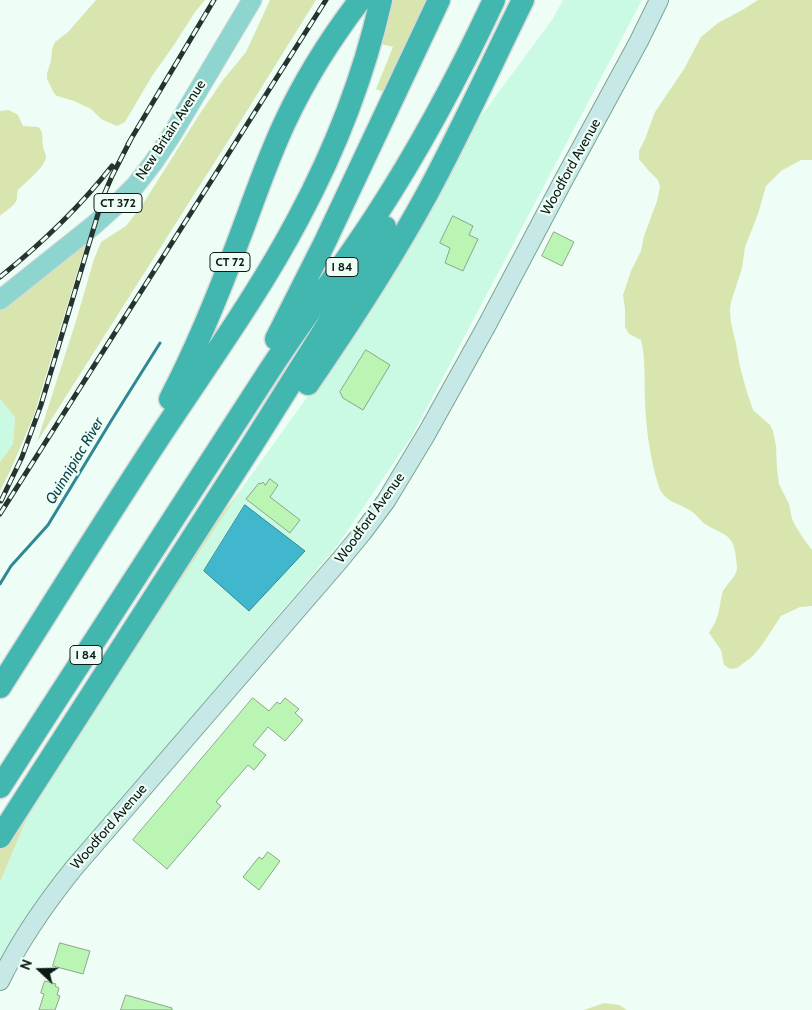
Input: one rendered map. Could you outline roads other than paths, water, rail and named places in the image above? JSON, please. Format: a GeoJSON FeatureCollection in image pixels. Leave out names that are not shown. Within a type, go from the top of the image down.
{"type":"FeatureCollection","features":[{"type":"Feature","properties":{"kind":"highway","name":"CT 72"},"geometry":{"type":"LineString","coordinates":[[103,526],[117,494],[167,404],[193,352],[285,122],[336,32],[360,0]]}},
{"type":"Feature","properties":{"kind":"highway"},"geometry":{"type":"LineString","coordinates":[[0,687],[259,286],[292,230],[319,177],[341,127],[371,41],[381,0]]}},
{"type":"Feature","properties":{"kind":"highway"},"geometry":{"type":"LineString","coordinates":[[172,522],[193,479],[265,360],[301,292],[439,0]]}},
{"type":"Feature","properties":{"kind":"highway","name":"I 84"},"geometry":{"type":"LineString","coordinates":[[0,787],[270,370],[354,249],[394,187],[432,122],[494,0]]}},
{"type":"Feature","properties":{"kind":"highway"},"geometry":{"type":"LineString","coordinates":[[196,533],[268,442],[328,355],[381,272],[446,158],[523,0]]}},
{"type":"Feature","properties":{"kind":"highway"},"geometry":{"type":"LineString","coordinates":[[0,837],[328,324],[401,200],[447,112],[463,74],[473,43]]}},
{"type":"Feature","properties":{"kind":"main road","name":"New Britain Avenue"},"geometry":{"type":"LineString","coordinates":[[0,300],[72,243],[135,186],[171,136],[252,0]]}},
{"type":"Feature","properties":{"kind":"street","name":"Woodford Avenue"},"geometry":{"type":"LineString","coordinates":[[0,981],[8,964],[49,899],[340,560],[386,500],[427,433],[487,325],[639,41],[659,0]]}},
{"type":"Feature","properties":{"kind":"water"},"geometry":{"type":"Polygon","coordinates":[[[245,505],[305,551],[249,611],[204,571],[245,505]]]}},
{"type":"Feature","properties":{"kind":"waterway","name":"Quinnipiac River"},"geometry":{"type":"LineString","coordinates":[[0,584],[11,566],[48,525],[160,343]]}},
{"type":"Feature","properties":{"kind":"railway"},"geometry":{"type":"LineString","coordinates":[[128,144],[214,0]]}},
{"type":"Feature","properties":{"kind":"railway"},"geometry":{"type":"LineString","coordinates":[[0,514],[326,0]]}},
{"type":"Feature","properties":{"kind":"railway"},"geometry":{"type":"LineString","coordinates":[[1,501],[22,457],[41,405],[103,197],[131,139]]}},
{"type":"Feature","properties":{"kind":"railway"},"geometry":{"type":"LineString","coordinates":[[0,277],[59,225],[112,166]]}}]}
